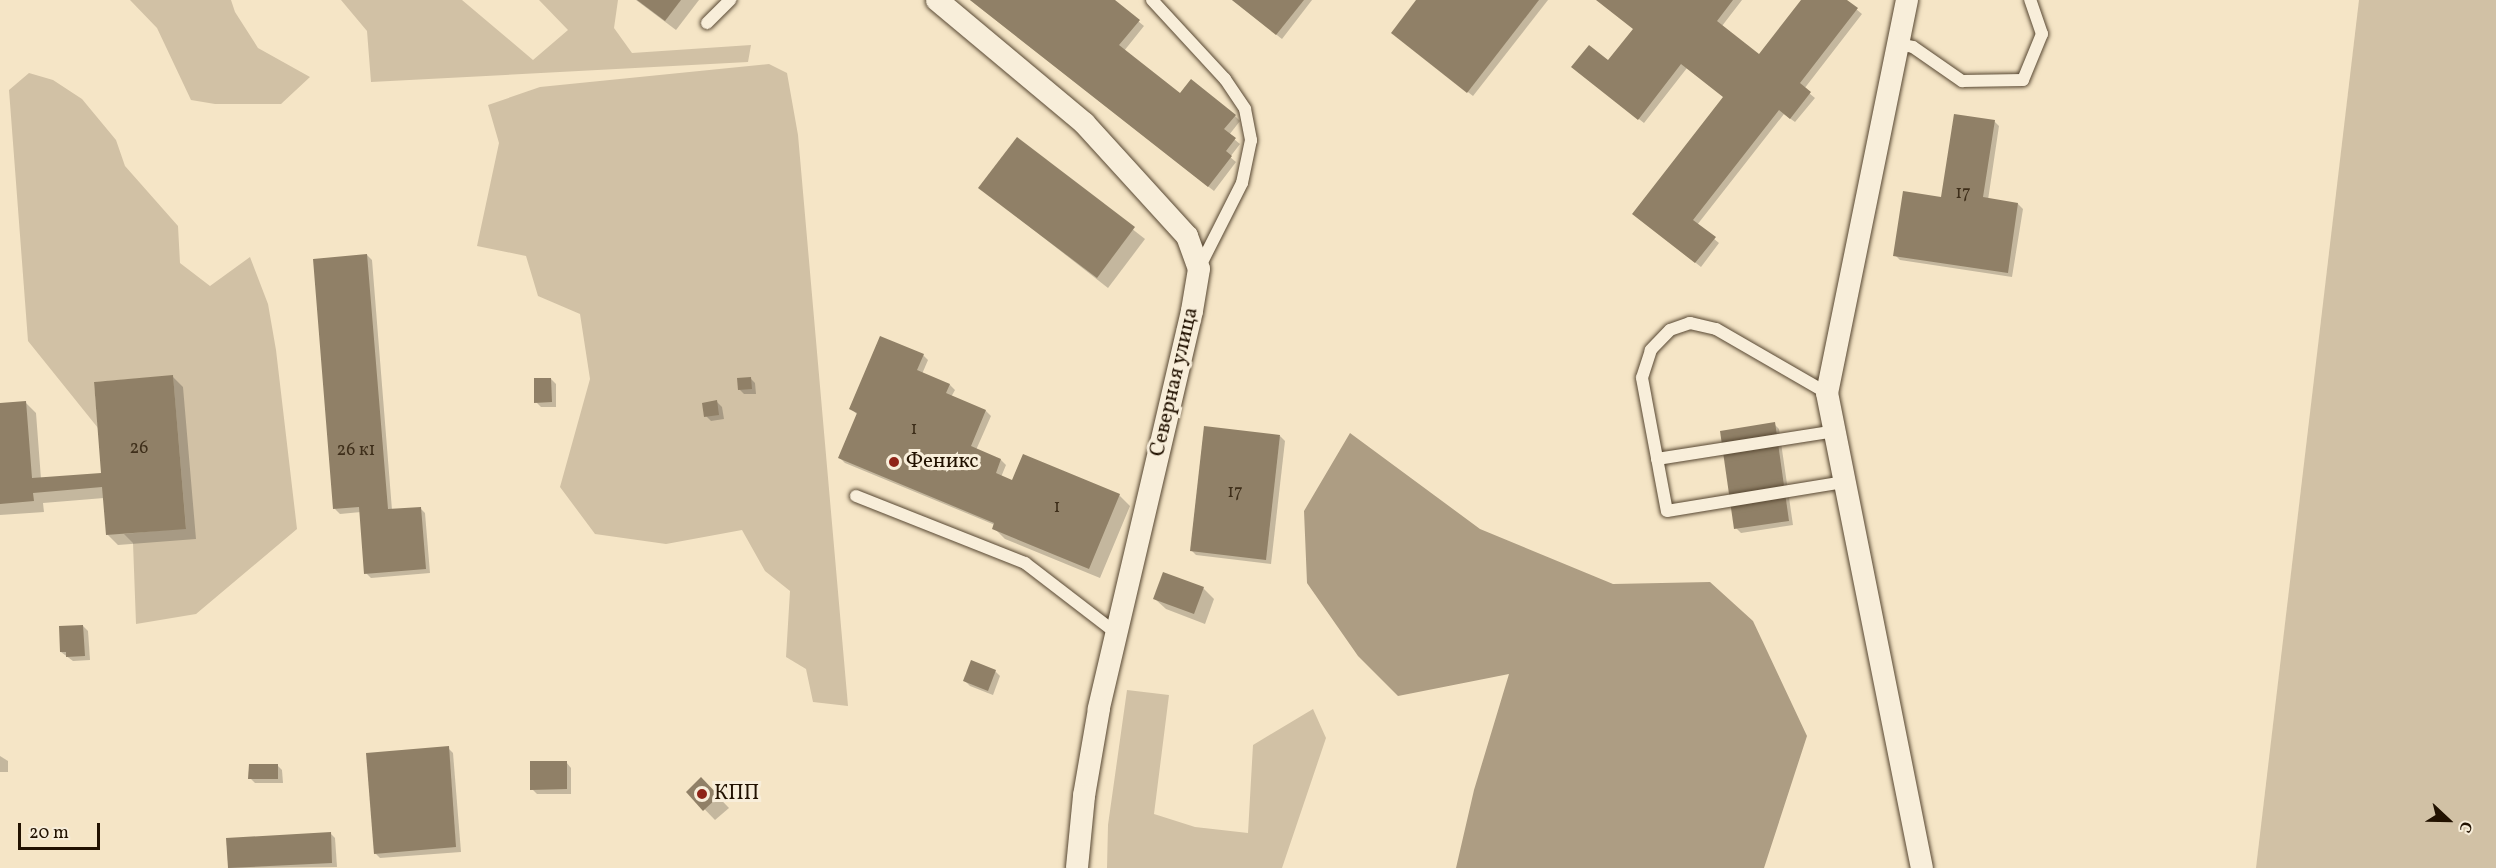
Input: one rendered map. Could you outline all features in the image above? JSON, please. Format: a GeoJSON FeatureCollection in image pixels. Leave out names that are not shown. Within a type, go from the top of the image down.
{"type":"FeatureCollection","features":[{"type":"Feature","properties":{"kind":"street"},"geometry":{"type":"LineString","coordinates":[[937,0],[1084,123],[1187,236],[1199,269]]}},
{"type":"Feature","properties":{"kind":"street"},"geometry":{"type":"LineString","coordinates":[[1907,0],[1827,393],[1922,868]]}},
{"type":"Feature","properties":{"kind":"street","name":"Северная улица"},"geometry":{"type":"LineString","coordinates":[[1077,868],[1084,796],[1115,632],[1189,322],[1199,269]]}},
{"type":"Feature","properties":{"kind":"lane"},"geometry":{"type":"LineString","coordinates":[[707,23],[730,0]]}},
{"type":"Feature","properties":{"kind":"lane"},"geometry":{"type":"LineString","coordinates":[[1152,0],[1225,79],[1245,108],[1251,140],[1242,183],[1199,269]]}},
{"type":"Feature","properties":{"kind":"lane"},"geometry":{"type":"LineString","coordinates":[[1898,44],[1913,47],[1962,81],[2023,80],[2042,34],[2030,0]]}},
{"type":"Feature","properties":{"kind":"lane"},"geometry":{"type":"LineString","coordinates":[[1827,393],[1716,329],[1690,323],[1670,330],[1651,350],[1642,378],[1667,511],[1845,482]]}},
{"type":"Feature","properties":{"kind":"lane"},"geometry":{"type":"LineString","coordinates":[[1657,459],[1835,431]]}},
{"type":"Feature","properties":{"kind":"lane"},"geometry":{"type":"LineString","coordinates":[[856,496],[1026,563],[1115,632]]}},
{"type":"Feature","properties":{"kind":"shaded area"},"geometry":{"type":"Polygon","coordinates":[[[130,0],[231,0],[235,12],[258,48],[310,77],[281,104],[215,104],[191,100],[157,28],[130,0]]]}},
{"type":"Feature","properties":{"kind":"shaded area"},"geometry":{"type":"Polygon","coordinates":[[[341,0],[462,0],[533,60],[568,30],[539,0],[618,0],[614,28],[632,53],[751,45],[748,62],[371,82],[367,31],[341,0]]]}},
{"type":"Feature","properties":{"kind":"shaded area"},"geometry":{"type":"Polygon","coordinates":[[[2359,0],[2496,0],[2496,868],[2256,868],[2359,0]]]}},
{"type":"Feature","properties":{"kind":"shaded area"},"geometry":{"type":"Polygon","coordinates":[[[769,64],[787,73],[798,135],[848,706],[813,702],[806,669],[786,657],[790,591],[765,571],[742,530],[666,544],[595,534],[560,487],[590,379],[580,314],[538,296],[526,256],[477,246],[499,143],[488,105],[540,87],[769,64]]]}},
{"type":"Feature","properties":{"kind":"shaded area"},"geometry":{"type":"Polygon","coordinates":[[[29,73],[53,80],[82,99],[116,140],[125,166],[178,226],[180,263],[210,286],[250,257],[268,304],[276,350],[297,529],[196,614],[136,624],[133,543],[124,534],[186,528],[173,376],[94,382],[98,428],[28,341],[9,90],[29,73]]]}},
{"type":"Feature","properties":{"kind":"shaded area"},"geometry":{"type":"Polygon","coordinates":[[[1350,433],[1480,529],[1613,584],[1710,582],[1753,621],[1807,736],[1764,868],[1456,868],[1474,790],[1509,674],[1398,696],[1358,656],[1307,583],[1304,511],[1350,433]]]}},
{"type":"Feature","properties":{"kind":"shaded area"},"geometry":{"type":"Polygon","coordinates":[[[1127,690],[1169,695],[1154,814],[1195,827],[1248,833],[1253,745],[1313,709],[1326,738],[1282,868],[1107,868],[1108,825],[1127,690]]]}},
{"type":"Feature","properties":{"kind":"building"},"geometry":{"type":"Polygon","coordinates":[[[637,0],[681,0],[665,21],[637,0]]]}},
{"type":"Feature","properties":{"kind":"building"},"geometry":{"type":"Polygon","coordinates":[[[970,0],[1115,0],[1140,20],[1119,45],[1180,93],[1191,79],[1236,115],[1224,129],[1236,138],[1226,151],[1232,156],[1208,187],[970,0]]]}},
{"type":"Feature","properties":{"kind":"building"},"geometry":{"type":"Polygon","coordinates":[[[1232,0],[1304,0],[1276,35],[1232,0]]]}},
{"type":"Feature","properties":{"kind":"building"},"geometry":{"type":"Polygon","coordinates":[[[1416,0],[1539,0],[1467,93],[1391,33],[1416,0]]]}},
{"type":"Feature","properties":{"kind":"building"},"geometry":{"type":"Polygon","coordinates":[[[1596,0],[1733,0],[1717,21],[1759,54],[1801,0],[1847,0],[1858,8],[1800,83],[1811,92],[1790,119],[1779,110],[1693,220],[1716,237],[1695,263],[1632,214],[1723,97],[1681,64],[1638,120],[1571,67],[1589,45],[1608,60],[1633,29],[1596,0]]]}},
{"type":"Feature","properties":{"kind":"building"},"geometry":{"type":"Polygon","coordinates":[[[1954,114],[1995,120],[1983,197],[2018,203],[2008,273],[1893,256],[1903,191],[1941,197],[1954,114]]]}},
{"type":"Feature","properties":{"kind":"building"},"geometry":{"type":"Polygon","coordinates":[[[1017,137],[1135,227],[1097,278],[978,188],[1017,137]]]}},
{"type":"Feature","properties":{"kind":"building"},"geometry":{"type":"Polygon","coordinates":[[[367,254],[388,509],[421,507],[426,569],[364,574],[359,507],[333,509],[313,259],[367,254]]]}},
{"type":"Feature","properties":{"kind":"building"},"geometry":{"type":"Polygon","coordinates":[[[880,336],[924,354],[917,370],[950,384],[946,393],[986,410],[971,446],[1001,459],[996,473],[1012,480],[1023,454],[1120,494],[1089,569],[992,529],[994,523],[838,458],[857,413],[849,409],[880,336]]]}},
{"type":"Feature","properties":{"kind":"building"},"geometry":{"type":"Polygon","coordinates":[[[173,375],[186,529],[106,535],[102,487],[33,493],[34,501],[0,504],[0,403],[26,401],[32,478],[101,473],[94,382],[173,375]]]}},
{"type":"Feature","properties":{"kind":"building"},"geometry":{"type":"Polygon","coordinates":[[[751,377],[752,389],[738,390],[737,378],[751,377]]]}},
{"type":"Feature","properties":{"kind":"building"},"geometry":{"type":"Polygon","coordinates":[[[534,378],[551,378],[552,402],[534,403],[534,378]]]}},
{"type":"Feature","properties":{"kind":"building"},"geometry":{"type":"Polygon","coordinates":[[[717,400],[719,415],[704,417],[702,403],[717,400]]]}},
{"type":"Feature","properties":{"kind":"building"},"geometry":{"type":"Polygon","coordinates":[[[1775,422],[1789,521],[1734,529],[1720,431],[1775,422]]]}},
{"type":"Feature","properties":{"kind":"building"},"geometry":{"type":"Polygon","coordinates":[[[1204,426],[1280,435],[1266,560],[1190,551],[1204,426]]]}},
{"type":"Feature","properties":{"kind":"building"},"geometry":{"type":"Polygon","coordinates":[[[1163,572],[1204,587],[1194,614],[1153,599],[1163,572]]]}},
{"type":"Feature","properties":{"kind":"building"},"geometry":{"type":"Polygon","coordinates":[[[83,625],[85,656],[66,657],[66,652],[60,652],[59,626],[83,625]]]}},
{"type":"Feature","properties":{"kind":"building"},"geometry":{"type":"Polygon","coordinates":[[[971,660],[996,670],[988,691],[963,681],[971,660]]]}},
{"type":"Feature","properties":{"kind":"building"},"geometry":{"type":"Polygon","coordinates":[[[449,746],[456,847],[374,854],[366,753],[449,746]]]}},
{"type":"Feature","properties":{"kind":"building"},"geometry":{"type":"Polygon","coordinates":[[[530,761],[567,761],[567,789],[530,790],[530,761]]]}},
{"type":"Feature","properties":{"kind":"building"},"geometry":{"type":"Polygon","coordinates":[[[249,764],[278,764],[278,779],[248,779],[249,764]]]}},
{"type":"Feature","properties":{"kind":"building","name":"КПП"},"geometry":{"type":"Polygon","coordinates":[[[701,777],[719,796],[703,811],[686,792],[701,777]]]}},
{"type":"Feature","properties":{"kind":"building"},"geometry":{"type":"Polygon","coordinates":[[[331,832],[332,863],[228,868],[226,838],[331,832]]]}},
{"type":"Feature","properties":{"kind":"place","name":"Феникс"},"geometry":{"type":"Point","coordinates":[894,462]}},
{"type":"Feature","properties":{"kind":"place","name":"КПП"},"geometry":{"type":"Point","coordinates":[702,794]}}]}
